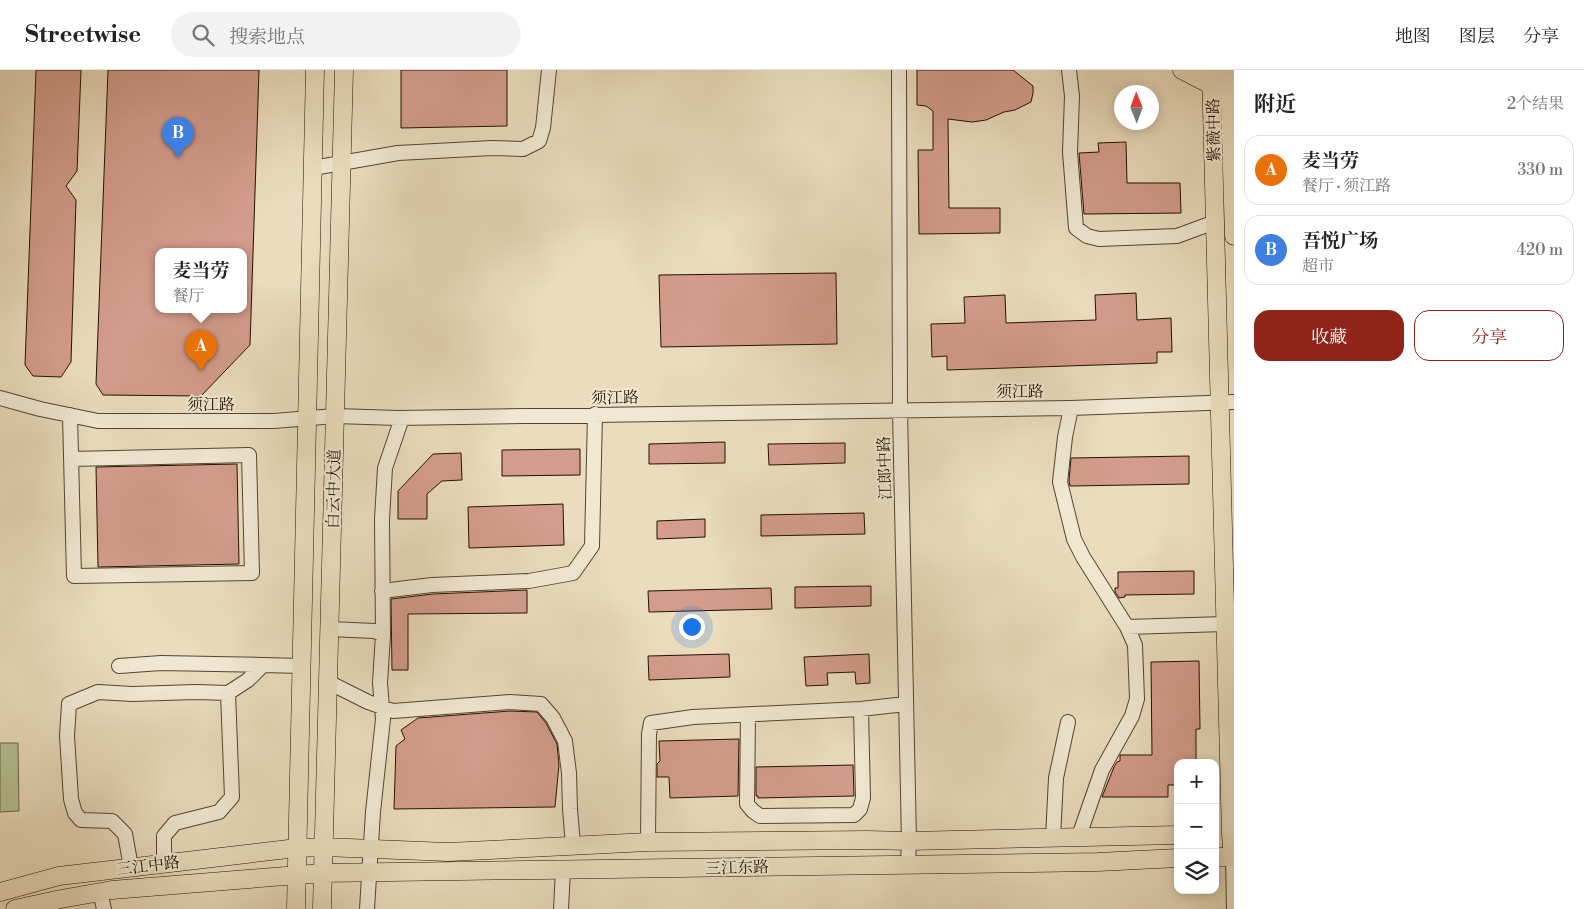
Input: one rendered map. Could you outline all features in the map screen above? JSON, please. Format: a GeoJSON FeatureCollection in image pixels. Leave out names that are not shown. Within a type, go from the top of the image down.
{"type":"FeatureCollection","features":[{"type":"Feature","properties":{"kind":"main road","name":"白云中大道"},"geometry":{"type":"LineString","coordinates":[[296,909],[315,70]]}},
{"type":"Feature","properties":{"kind":"main road","name":"白云中大道"},"geometry":{"type":"LineString","coordinates":[[322,909],[344,70]]}},
{"type":"Feature","properties":{"kind":"main road"},"geometry":{"type":"LineString","coordinates":[[1182,70],[1211,77],[1232,98]]}},
{"type":"Feature","properties":{"kind":"main road","name":"紫薇中路"},"geometry":{"type":"LineString","coordinates":[[1229,70],[1232,98],[1234,236]]}},
{"type":"Feature","properties":{"kind":"main road","name":"紫薇中路"},"geometry":{"type":"LineString","coordinates":[[1211,77],[1215,222],[1227,402],[1225,624],[1227,835],[1234,857]]}},
{"type":"Feature","properties":{"kind":"main road","name":"三江东路"},"geometry":{"type":"LineString","coordinates":[[297,848],[324,847],[448,852],[648,842],[909,841],[1174,835]]}},
{"type":"Feature","properties":{"kind":"main road","name":"三江中路"},"geometry":{"type":"LineString","coordinates":[[0,892],[59,876],[297,848]]}},
{"type":"Feature","properties":{"kind":"main road"},"geometry":{"type":"LineString","coordinates":[[1219,857],[1234,857]]}},
{"type":"Feature","properties":{"kind":"main road","name":"三江东路"},"geometry":{"type":"LineString","coordinates":[[297,876],[323,873],[369,872],[1089,862],[1174,858]]}},
{"type":"Feature","properties":{"kind":"main road","name":"三江中路"},"geometry":{"type":"LineString","coordinates":[[15,909],[102,901],[297,876]]}},
{"type":"Feature","properties":{"kind":"street"},"geometry":{"type":"LineString","coordinates":[[313,168],[398,153],[523,148],[539,142],[549,70]]}},
{"type":"Feature","properties":{"kind":"street","name":"江郎中路"},"geometry":{"type":"LineString","coordinates":[[899,70],[900,410],[904,548],[908,864]]}},
{"type":"Feature","properties":{"kind":"street"},"geometry":{"type":"LineString","coordinates":[[1069,70],[1072,96],[1070,152],[1076,228],[1087,236],[1108,239],[1177,236],[1215,222]]}},
{"type":"Feature","properties":{"kind":"street","name":"须江路"},"geometry":{"type":"LineString","coordinates":[[0,398],[40,410],[98,421],[274,421],[335,416],[402,418],[1071,408],[1227,402]]}},
{"type":"Feature","properties":{"kind":"street"},"geometry":{"type":"LineString","coordinates":[[1071,408],[1065,437],[1060,482],[1074,538],[1128,627],[1135,645],[1137,699],[1132,716],[1102,770],[1079,836]]}},
{"type":"Feature","properties":{"kind":"street"},"geometry":{"type":"LineString","coordinates":[[382,591],[432,585],[529,581],[573,573],[592,546],[595,414]]}},
{"type":"Feature","properties":{"kind":"street"},"geometry":{"type":"LineString","coordinates":[[70,415],[71,459],[74,576],[252,573],[249,455],[71,459]]}},
{"type":"Feature","properties":{"kind":"street"},"geometry":{"type":"LineString","coordinates":[[367,909],[383,719],[380,683],[383,635],[382,519],[385,468],[402,418]]}},
{"type":"Feature","properties":{"kind":"street"},"geometry":{"type":"LineString","coordinates":[[1128,627],[1225,624]]}},
{"type":"Feature","properties":{"kind":"street"},"geometry":{"type":"LineString","coordinates":[[329,629],[375,631],[383,635]]}},
{"type":"Feature","properties":{"kind":"street"},"geometry":{"type":"LineString","coordinates":[[119,666],[161,663],[302,666]]}},
{"type":"Feature","properties":{"kind":"street"},"geometry":{"type":"LineString","coordinates":[[131,868],[125,834],[112,821],[81,820],[75,813],[71,799],[67,736],[69,704],[98,692],[132,694],[228,693],[248,680],[263,665]]}},
{"type":"Feature","properties":{"kind":"street"},"geometry":{"type":"LineString","coordinates":[[328,682],[368,702],[393,711],[510,702],[541,704],[552,718],[565,741],[569,772],[573,846]]}},
{"type":"Feature","properties":{"kind":"street"},"geometry":{"type":"LineString","coordinates":[[164,864],[164,836],[175,823],[219,812],[232,797],[228,693]]}},
{"type":"Feature","properties":{"kind":"street"},"geometry":{"type":"LineString","coordinates":[[648,842],[649,734],[651,723],[694,717],[861,709],[905,704]]}},
{"type":"Feature","properties":{"kind":"street"},"geometry":{"type":"LineString","coordinates":[[748,715],[747,804],[753,811],[760,816],[854,815],[860,809],[863,798],[861,709]]}},
{"type":"Feature","properties":{"kind":"street"},"geometry":{"type":"LineString","coordinates":[[1053,838],[1056,778],[1068,722]]}},
{"type":"Feature","properties":{"kind":"street","name":"紫薇中路"},"geometry":{"type":"LineString","coordinates":[[1234,857],[1234,909]]}},
{"type":"Feature","properties":{"kind":"street"},"geometry":{"type":"LineString","coordinates":[[561,909],[563,870]]}},
{"type":"Feature","properties":{"kind":"green space"},"geometry":{"type":"Polygon","coordinates":[[[0,743],[18,743],[19,811],[0,812],[0,743]]]}},
{"type":"Feature","properties":{"kind":"building"},"geometry":{"type":"Polygon","coordinates":[[[36,70],[81,70],[77,171],[66,186],[76,200],[71,362],[61,377],[33,376],[25,365],[36,70]]]}},
{"type":"Feature","properties":{"kind":"building"},"geometry":{"type":"Polygon","coordinates":[[[108,70],[259,70],[250,345],[201,396],[103,395],[96,384],[108,70]]]}},
{"type":"Feature","properties":{"kind":"building"},"geometry":{"type":"Polygon","coordinates":[[[401,70],[507,70],[507,126],[401,128],[401,70]]]}},
{"type":"Feature","properties":{"kind":"building"},"geometry":{"type":"Polygon","coordinates":[[[917,70],[1013,70],[1033,86],[1031,102],[1015,110],[1004,112],[986,120],[972,122],[948,119],[949,208],[1000,208],[1000,233],[919,234],[918,150],[933,150],[933,111],[926,106],[917,105],[917,70]]]}},
{"type":"Feature","properties":{"kind":"building"},"geometry":{"type":"Polygon","coordinates":[[[1126,142],[1127,183],[1180,183],[1181,213],[1084,214],[1079,153],[1099,152],[1098,143],[1126,142]]]}},
{"type":"Feature","properties":{"kind":"building"},"geometry":{"type":"Polygon","coordinates":[[[836,273],[837,344],[661,347],[659,275],[836,273]]]}},
{"type":"Feature","properties":{"kind":"building"},"geometry":{"type":"Polygon","coordinates":[[[1136,293],[1137,320],[1171,318],[1172,352],[1157,352],[1157,363],[947,370],[947,356],[932,357],[931,324],[965,323],[964,297],[1005,295],[1006,323],[1096,320],[1095,295],[1136,293]]]}},
{"type":"Feature","properties":{"kind":"building"},"geometry":{"type":"Polygon","coordinates":[[[725,442],[725,463],[649,464],[649,444],[725,442]]]}},
{"type":"Feature","properties":{"kind":"building"},"geometry":{"type":"Polygon","coordinates":[[[845,443],[845,463],[769,465],[768,444],[845,443]]]}},
{"type":"Feature","properties":{"kind":"building"},"geometry":{"type":"Polygon","coordinates":[[[580,449],[580,475],[502,476],[502,450],[580,449]]]}},
{"type":"Feature","properties":{"kind":"building"},"geometry":{"type":"Polygon","coordinates":[[[461,453],[462,480],[442,481],[427,494],[427,519],[398,519],[398,491],[433,454],[461,453]]]}},
{"type":"Feature","properties":{"kind":"building"},"geometry":{"type":"Polygon","coordinates":[[[1189,456],[1189,484],[1070,486],[1071,458],[1189,456]]]}},
{"type":"Feature","properties":{"kind":"building"},"geometry":{"type":"Polygon","coordinates":[[[237,464],[239,564],[98,567],[96,467],[237,464]]]}},
{"type":"Feature","properties":{"kind":"building"},"geometry":{"type":"Polygon","coordinates":[[[563,504],[564,545],[469,548],[468,507],[563,504]]]}},
{"type":"Feature","properties":{"kind":"building"},"geometry":{"type":"Polygon","coordinates":[[[864,513],[865,534],[761,536],[761,515],[864,513]]]}},
{"type":"Feature","properties":{"kind":"building"},"geometry":{"type":"Polygon","coordinates":[[[705,519],[705,537],[657,539],[657,521],[705,519]]]}},
{"type":"Feature","properties":{"kind":"building"},"geometry":{"type":"Polygon","coordinates":[[[1194,571],[1194,594],[1125,595],[1125,597],[1119,598],[1115,592],[1115,588],[1118,588],[1118,572],[1194,571]]]}},
{"type":"Feature","properties":{"kind":"building"},"geometry":{"type":"Polygon","coordinates":[[[871,586],[871,606],[795,608],[795,587],[871,586]]]}},
{"type":"Feature","properties":{"kind":"building"},"geometry":{"type":"Polygon","coordinates":[[[771,588],[772,609],[649,612],[648,591],[771,588]]]}},
{"type":"Feature","properties":{"kind":"building"},"geometry":{"type":"Polygon","coordinates":[[[527,590],[527,613],[408,614],[408,670],[392,670],[391,599],[433,594],[527,590]]]}},
{"type":"Feature","properties":{"kind":"building"},"geometry":{"type":"Polygon","coordinates":[[[729,654],[730,677],[649,680],[648,656],[729,654]]]}},
{"type":"Feature","properties":{"kind":"building"},"geometry":{"type":"Polygon","coordinates":[[[869,654],[870,683],[856,684],[855,672],[827,673],[828,685],[806,686],[804,657],[869,654]]]}},
{"type":"Feature","properties":{"kind":"building"},"geometry":{"type":"Polygon","coordinates":[[[1199,661],[1200,729],[1196,729],[1196,759],[1174,759],[1174,785],[1168,785],[1168,797],[1102,797],[1114,767],[1120,761],[1120,755],[1152,755],[1151,662],[1199,661]]]}},
{"type":"Feature","properties":{"kind":"building"},"geometry":{"type":"Polygon","coordinates":[[[510,711],[537,712],[546,723],[557,744],[559,765],[555,807],[394,809],[396,746],[405,739],[401,730],[418,718],[510,711]]]}},
{"type":"Feature","properties":{"kind":"building"},"geometry":{"type":"Polygon","coordinates":[[[739,739],[738,796],[670,798],[669,777],[657,777],[657,764],[660,761],[659,741],[739,739]]]}},
{"type":"Feature","properties":{"kind":"building"},"geometry":{"type":"Polygon","coordinates":[[[853,765],[854,796],[758,798],[756,796],[756,767],[853,765]]]}},
{"type":"Feature","properties":{"kind":"place","name":"吾悦广场"},"geometry":{"type":"Point","coordinates":[178,158]}},
{"type":"Feature","properties":{"kind":"place","name":"麦当劳"},"geometry":{"type":"Point","coordinates":[201,371]}}]}
